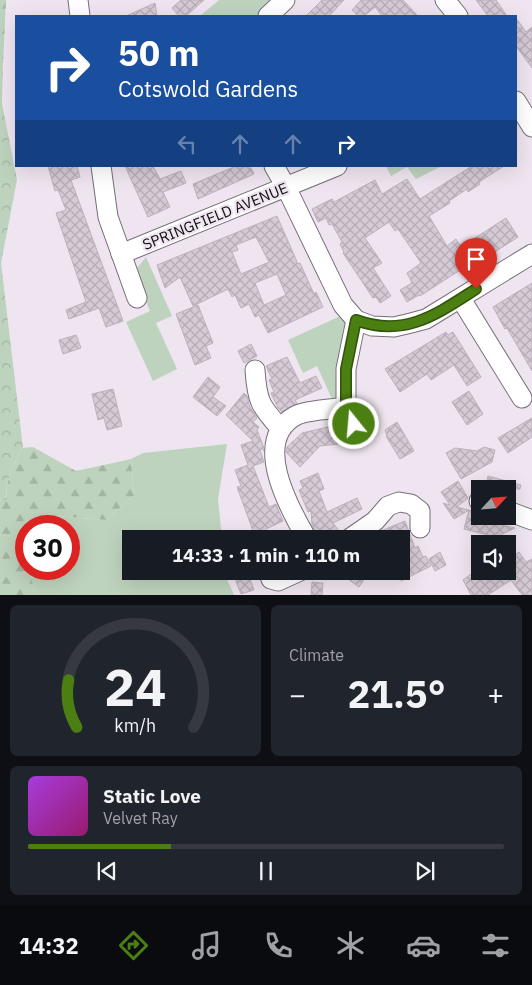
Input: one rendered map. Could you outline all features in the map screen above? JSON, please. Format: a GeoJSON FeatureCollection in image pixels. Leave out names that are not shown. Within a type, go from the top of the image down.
{"type":"FeatureCollection","features":[{"type":"Feature","properties":{"kind":"street"},"geometry":{"type":"LineString","coordinates":[[78,0],[80,15]]}},
{"type":"Feature","properties":{"kind":"street"},"geometry":{"type":"LineString","coordinates":[[269,15],[285,0]]}},
{"type":"Feature","properties":{"kind":"street"},"geometry":{"type":"LineString","coordinates":[[445,0],[457,15]]}},
{"type":"Feature","properties":{"kind":"street"},"geometry":{"type":"LineString","coordinates":[[517,103],[532,127]]}},
{"type":"Feature","properties":{"kind":"street"},"geometry":{"type":"LineString","coordinates":[[101,167],[108,217],[137,298]]}},
{"type":"Feature","properties":{"kind":"street"},"geometry":{"type":"LineString","coordinates":[[275,167],[343,305],[356,320],[372,326],[394,327],[426,319],[532,254]]}},
{"type":"Feature","properties":{"kind":"street","name":"SPRINGFIELD AVENUE"},"geometry":{"type":"LineString","coordinates":[[121,254],[335,167]]}},
{"type":"Feature","properties":{"kind":"street"},"geometry":{"type":"LineString","coordinates":[[461,299],[522,398]]}},
{"type":"Feature","properties":{"kind":"street"},"geometry":{"type":"LineString","coordinates":[[302,530],[284,494],[275,464],[276,439],[281,428],[298,415],[350,416],[346,369],[356,320]]}},
{"type":"Feature","properties":{"kind":"street"},"geometry":{"type":"LineString","coordinates":[[255,370],[256,390],[264,410],[281,428]]}},
{"type":"Feature","properties":{"kind":"street"},"geometry":{"type":"LineString","coordinates":[[362,530],[375,521],[388,506],[399,502],[411,504],[420,511],[420,528]]}},
{"type":"Feature","properties":{"kind":"street"},"geometry":{"type":"LineString","coordinates":[[516,514],[532,520]]}},
{"type":"Feature","properties":{"kind":"green space"},"geometry":{"type":"Polygon","coordinates":[[[0,0],[6,0],[3,65],[0,64],[0,0]]]}},
{"type":"Feature","properties":{"kind":"green space"},"geometry":{"type":"Polygon","coordinates":[[[219,0],[285,0],[269,15],[201,15],[219,0]]]}},
{"type":"Feature","properties":{"kind":"green space"},"geometry":{"type":"Polygon","coordinates":[[[0,64],[3,65],[2,103],[17,180],[1,263],[23,448],[8,480],[7,499],[0,501],[0,64]]]}},
{"type":"Feature","properties":{"kind":"green space"},"geometry":{"type":"Polygon","coordinates":[[[386,167],[407,167],[391,176],[386,167]]]}},
{"type":"Feature","properties":{"kind":"green space"},"geometry":{"type":"Polygon","coordinates":[[[407,167],[440,167],[416,179],[407,167]]]}},
{"type":"Feature","properties":{"kind":"green space"},"geometry":{"type":"Polygon","coordinates":[[[146,257],[172,316],[156,323],[177,369],[153,381],[126,322],[150,311],[134,272],[146,257]]]}},
{"type":"Feature","properties":{"kind":"green space"},"geometry":{"type":"Polygon","coordinates":[[[349,312],[346,407],[332,399],[317,366],[303,373],[288,340],[349,312]]]}},
{"type":"Feature","properties":{"kind":"green space"},"geometry":{"type":"Polygon","coordinates":[[[227,444],[218,499],[221,530],[122,530],[122,580],[227,580],[234,595],[35,595],[32,580],[80,580],[80,518],[106,520],[134,496],[131,459],[143,453],[227,444]]]}},
{"type":"Feature","properties":{"kind":"green space"},"geometry":{"type":"Polygon","coordinates":[[[33,447],[76,471],[131,459],[134,496],[106,520],[80,518],[80,515],[15,515],[15,580],[32,580],[35,595],[0,595],[0,501],[7,499],[8,480],[23,448],[33,447]]]}},
{"type":"Feature","properties":{"kind":"building"},"geometry":{"type":"Polygon","coordinates":[[[181,0],[204,0],[187,15],[178,15],[172,8],[181,0]]]}},
{"type":"Feature","properties":{"kind":"building"},"geometry":{"type":"Polygon","coordinates":[[[322,0],[344,0],[330,15],[307,15],[322,0]]]}},
{"type":"Feature","properties":{"kind":"building"},"geometry":{"type":"Polygon","coordinates":[[[361,0],[403,0],[417,15],[381,15],[375,7],[365,15],[357,15],[352,10],[361,0]]]}},
{"type":"Feature","properties":{"kind":"building"},"geometry":{"type":"Polygon","coordinates":[[[476,0],[496,0],[506,15],[487,15],[476,0]]]}},
{"type":"Feature","properties":{"kind":"building"},"geometry":{"type":"Polygon","coordinates":[[[155,3],[157,15],[128,15],[155,3]]]}},
{"type":"Feature","properties":{"kind":"building"},"geometry":{"type":"Polygon","coordinates":[[[517,19],[526,32],[532,27],[532,68],[517,47],[517,19]]]}},
{"type":"Feature","properties":{"kind":"building"},"geometry":{"type":"Polygon","coordinates":[[[48,167],[77,167],[80,177],[71,180],[123,321],[106,327],[99,308],[69,319],[66,310],[86,302],[56,213],[66,210],[58,190],[55,191],[48,167]]]}},
{"type":"Feature","properties":{"kind":"building"},"geometry":{"type":"Polygon","coordinates":[[[125,167],[154,167],[160,179],[181,171],[186,183],[163,192],[170,207],[148,217],[125,167]]]}},
{"type":"Feature","properties":{"kind":"building"},"geometry":{"type":"Polygon","coordinates":[[[234,167],[250,167],[254,174],[198,199],[193,184],[234,167]]]}},
{"type":"Feature","properties":{"kind":"building"},"geometry":{"type":"Polygon","coordinates":[[[470,167],[502,167],[479,182],[480,184],[468,192],[467,189],[449,201],[450,203],[429,216],[447,246],[456,239],[461,247],[506,218],[518,237],[470,268],[468,265],[420,296],[407,302],[400,290],[412,283],[407,273],[421,263],[398,229],[395,231],[389,222],[365,238],[382,263],[373,268],[391,296],[380,303],[376,297],[373,298],[343,253],[340,244],[342,242],[332,224],[329,225],[326,218],[318,222],[312,209],[332,199],[334,202],[375,180],[382,194],[407,179],[420,199],[470,167]]]}},
{"type":"Feature","properties":{"kind":"building"},"geometry":{"type":"Polygon","coordinates":[[[277,216],[298,264],[300,263],[314,294],[316,292],[323,307],[268,333],[259,315],[255,317],[249,304],[241,308],[235,295],[232,297],[228,289],[193,306],[180,277],[165,288],[157,265],[277,216]],[[256,237],[236,245],[238,250],[232,252],[241,274],[269,262],[256,237]],[[277,274],[255,283],[264,305],[286,295],[277,274]]]}},
{"type":"Feature","properties":{"kind":"building"},"geometry":{"type":"Polygon","coordinates":[[[532,283],[532,371],[493,307],[532,283]]]}},
{"type":"Feature","properties":{"kind":"building"},"geometry":{"type":"Polygon","coordinates":[[[198,305],[213,343],[206,346],[211,358],[195,365],[176,314],[198,305]]]}},
{"type":"Feature","properties":{"kind":"building"},"geometry":{"type":"Polygon","coordinates":[[[446,332],[448,335],[453,332],[481,377],[467,386],[454,365],[431,380],[427,374],[400,392],[385,369],[446,332]]]}},
{"type":"Feature","properties":{"kind":"building"},"geometry":{"type":"Polygon","coordinates":[[[76,335],[81,348],[63,354],[59,340],[76,335]]]}},
{"type":"Feature","properties":{"kind":"building"},"geometry":{"type":"Polygon","coordinates":[[[251,344],[257,356],[244,363],[238,351],[251,344]]]}},
{"type":"Feature","properties":{"kind":"building"},"geometry":{"type":"Polygon","coordinates":[[[287,357],[300,383],[316,376],[322,388],[295,400],[297,403],[282,412],[271,393],[274,392],[269,380],[272,379],[266,366],[287,357]]]}},
{"type":"Feature","properties":{"kind":"building"},"geometry":{"type":"Polygon","coordinates":[[[208,377],[220,387],[213,397],[226,406],[217,416],[193,397],[208,377]]]}},
{"type":"Feature","properties":{"kind":"building"},"geometry":{"type":"Polygon","coordinates":[[[113,389],[122,426],[107,430],[104,418],[98,420],[92,394],[113,389]]]}},
{"type":"Feature","properties":{"kind":"building"},"geometry":{"type":"Polygon","coordinates":[[[469,391],[483,414],[467,425],[452,402],[469,391]]]}},
{"type":"Feature","properties":{"kind":"building"},"geometry":{"type":"Polygon","coordinates":[[[244,393],[257,418],[253,422],[259,427],[257,430],[264,448],[264,451],[260,450],[264,462],[253,466],[269,507],[276,504],[283,521],[266,530],[253,530],[237,487],[241,486],[235,470],[248,465],[241,445],[253,441],[226,415],[244,393]]]}},
{"type":"Feature","properties":{"kind":"building"},"geometry":{"type":"Polygon","coordinates":[[[532,418],[532,437],[508,453],[498,438],[532,418]]]}},
{"type":"Feature","properties":{"kind":"building"},"geometry":{"type":"Polygon","coordinates":[[[397,422],[414,451],[400,459],[386,436],[385,430],[397,422]]]}},
{"type":"Feature","properties":{"kind":"building"},"geometry":{"type":"Polygon","coordinates":[[[332,426],[342,426],[347,432],[348,443],[320,446],[300,467],[286,452],[287,447],[302,433],[332,426]]]}},
{"type":"Feature","properties":{"kind":"building"},"geometry":{"type":"Polygon","coordinates":[[[484,447],[495,450],[492,462],[461,479],[446,453],[455,448],[477,451],[484,447]]]}},
{"type":"Feature","properties":{"kind":"building"},"geometry":{"type":"Polygon","coordinates":[[[318,473],[324,489],[319,491],[327,512],[357,498],[362,509],[333,523],[338,530],[314,530],[311,511],[308,512],[299,490],[303,488],[300,481],[318,473]]]}},
{"type":"Feature","properties":{"kind":"building"},"geometry":{"type":"Polygon","coordinates":[[[488,476],[503,480],[487,480],[488,476]]]}},
{"type":"Feature","properties":{"kind":"building"},"geometry":{"type":"Polygon","coordinates":[[[458,481],[468,498],[457,507],[469,510],[454,519],[443,503],[450,505],[441,492],[458,481]]]}},
{"type":"Feature","properties":{"kind":"building"},"geometry":{"type":"Polygon","coordinates":[[[516,484],[521,485],[520,489],[516,489],[516,484]]]}},
{"type":"Feature","properties":{"kind":"building"},"geometry":{"type":"Polygon","coordinates":[[[469,510],[471,511],[471,525],[502,525],[515,528],[500,535],[488,535],[464,529],[469,510]]]}},
{"type":"Feature","properties":{"kind":"building"},"geometry":{"type":"Polygon","coordinates":[[[405,521],[408,530],[383,530],[405,521]]]}},
{"type":"Feature","properties":{"kind":"building"},"geometry":{"type":"Polygon","coordinates":[[[410,534],[415,548],[418,546],[423,557],[426,556],[431,566],[410,576],[410,534]]]}},
{"type":"Feature","properties":{"kind":"building"},"geometry":{"type":"Polygon","coordinates":[[[440,552],[446,565],[435,571],[429,559],[440,552]]]}},
{"type":"Feature","properties":{"kind":"building"},"geometry":{"type":"Polygon","coordinates":[[[519,552],[526,562],[532,559],[532,595],[522,595],[511,580],[516,580],[516,554],[519,552]]]}},
{"type":"Feature","properties":{"kind":"building"},"geometry":{"type":"Polygon","coordinates":[[[471,574],[471,580],[511,580],[488,595],[471,595],[463,580],[471,574]]]}},
{"type":"Feature","properties":{"kind":"building"},"geometry":{"type":"Polygon","coordinates":[[[236,580],[250,580],[254,590],[241,594],[236,580]]]}},
{"type":"Feature","properties":{"kind":"building"},"geometry":{"type":"Polygon","coordinates":[[[349,580],[364,580],[359,587],[349,580]]]}},
{"type":"Feature","properties":{"kind":"building"},"geometry":{"type":"Polygon","coordinates":[[[312,582],[323,583],[322,595],[311,595],[312,582]]]}},
{"type":"Feature","properties":{"kind":"route"},"geometry":{"type":"LineString","coordinates":[[354,424],[346,407],[346,369],[356,320],[372,326],[383,327],[411,324],[426,319],[476,289]]}}]}
